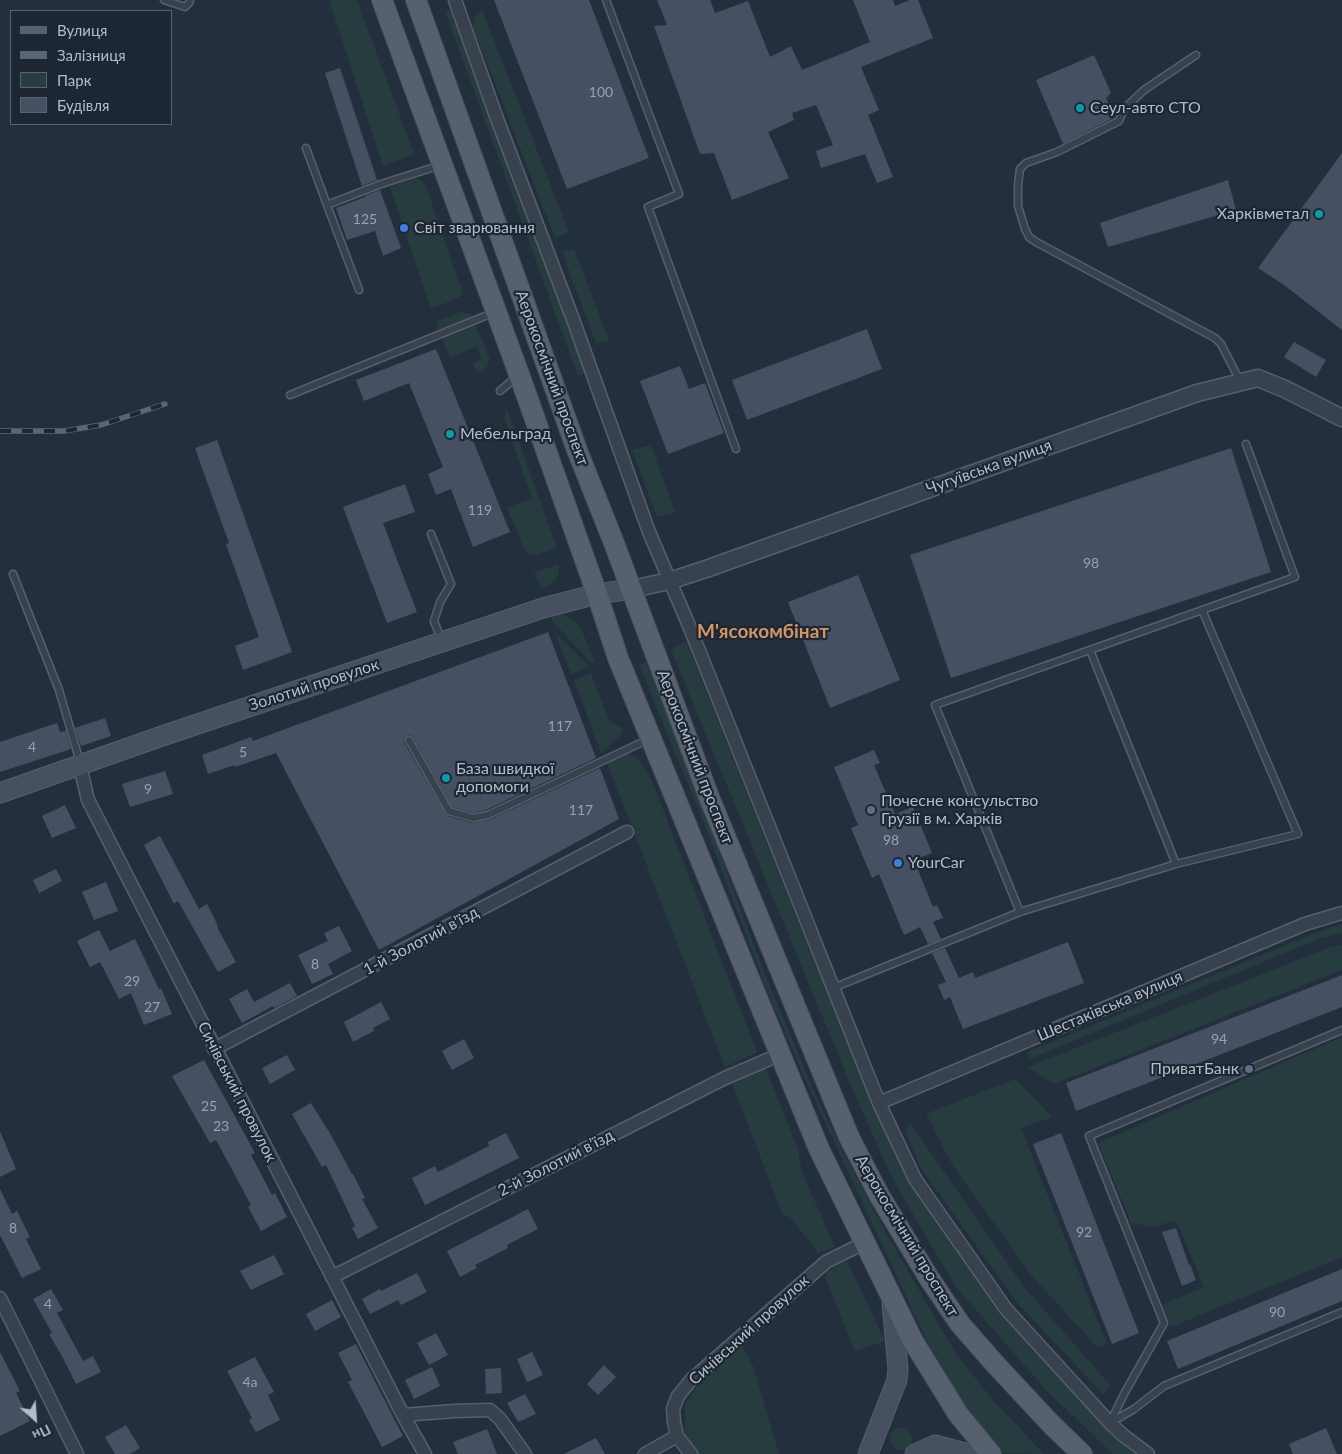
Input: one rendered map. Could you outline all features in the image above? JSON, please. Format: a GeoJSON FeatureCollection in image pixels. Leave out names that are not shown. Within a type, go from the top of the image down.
{"type":"FeatureCollection","features":[{"type":"Feature","properties":{"kind":"main road","name":"Аерокосмічний проспект"},"geometry":{"type":"LineString","coordinates":[[382,0],[496,311],[618,658],[819,1148],[913,1341],[958,1414],[991,1454]]}},
{"type":"Feature","properties":{"kind":"main road","name":"Аерокосмічний проспект"},"geometry":{"type":"LineString","coordinates":[[416,0],[577,450],[632,589],[713,806],[849,1137],[879,1195],[929,1278],[960,1324],[1051,1424],[1082,1454]]}},
{"type":"Feature","properties":{"kind":"main road","name":"Золотий провулок"},"geometry":{"type":"LineString","coordinates":[[0,793],[80,766],[165,734],[543,608],[597,594],[632,589]]}},
{"type":"Feature","properties":{"kind":"main road"},"geometry":{"type":"LineString","coordinates":[[868,1454],[897,1380],[896,1330],[892,1296]]}},
{"type":"Feature","properties":{"kind":"main road"},"geometry":{"type":"LineString","coordinates":[[915,1454],[935,1445],[969,1454]]}},
{"type":"Feature","properties":{"kind":"street"},"geometry":{"type":"LineString","coordinates":[[455,0],[649,532],[694,638],[879,1103],[915,1179],[1006,1309],[1110,1423],[1148,1454]]}},
{"type":"Feature","properties":{"kind":"street","name":"Чугуївська вулиця"},"geometry":{"type":"LineString","coordinates":[[632,589],[669,581],[1197,393],[1240,382],[1258,378],[1285,389],[1342,418]]}},
{"type":"Feature","properties":{"kind":"street","name":"Сичівський провулок"},"geometry":{"type":"LineString","coordinates":[[80,766],[88,800],[214,1049],[425,1454]]}},
{"type":"Feature","properties":{"kind":"street","name":"1-й Золотий в’їзд"},"geometry":{"type":"LineString","coordinates":[[214,1049],[628,832]]}},
{"type":"Feature","properties":{"kind":"street","name":"Шестаківська вулиця"},"geometry":{"type":"LineString","coordinates":[[879,1103],[1297,928],[1342,913]]}},
{"type":"Feature","properties":{"kind":"street","name":"2-й Золотий в’їзд"},"geometry":{"type":"LineString","coordinates":[[332,1277],[725,1078],[781,1054]]}},
{"type":"Feature","properties":{"kind":"street","name":"Сичівський провулок"},"geometry":{"type":"LineString","coordinates":[[677,1436],[673,1409],[678,1396],[691,1380],[826,1262],[864,1243]]}},
{"type":"Feature","properties":{"kind":"street"},"geometry":{"type":"LineString","coordinates":[[0,1298],[77,1454]]}},
{"type":"Feature","properties":{"kind":"street"},"geometry":{"type":"LineString","coordinates":[[403,1415],[490,1410],[500,1419],[525,1454]]}},
{"type":"Feature","properties":{"kind":"street"},"geometry":{"type":"LineString","coordinates":[[645,1454],[677,1436],[691,1454]]}},
{"type":"Feature","properties":{"kind":"lane"},"geometry":{"type":"LineString","coordinates":[[164,0],[184,7],[190,3],[190,0]]}},
{"type":"Feature","properties":{"kind":"lane"},"geometry":{"type":"LineString","coordinates":[[606,0],[679,194],[648,207],[736,450]]}},
{"type":"Feature","properties":{"kind":"lane"},"geometry":{"type":"LineString","coordinates":[[1196,54],[1144,90],[1124,109],[1119,121],[1057,152],[1026,163],[1020,169],[1018,206],[1029,237],[1036,242],[1215,338],[1221,344],[1240,382]]}},
{"type":"Feature","properties":{"kind":"lane"},"geometry":{"type":"LineString","coordinates":[[306,148],[359,290]]}},
{"type":"Feature","properties":{"kind":"lane"},"geometry":{"type":"LineString","coordinates":[[327,205],[381,184],[442,164]]}},
{"type":"Feature","properties":{"kind":"lane"},"geometry":{"type":"LineString","coordinates":[[290,395],[496,311]]}},
{"type":"Feature","properties":{"kind":"lane"},"geometry":{"type":"LineString","coordinates":[[500,391],[518,374]]}},
{"type":"Feature","properties":{"kind":"lane"},"geometry":{"type":"LineString","coordinates":[[1020,912],[935,705],[1294,577],[1246,444]]}},
{"type":"Feature","properties":{"kind":"lane"},"geometry":{"type":"LineString","coordinates":[[431,534],[451,584],[440,602],[434,622],[442,643]]}},
{"type":"Feature","properties":{"kind":"lane"},"geometry":{"type":"LineString","coordinates":[[13,574],[59,690],[80,766]]}},
{"type":"Feature","properties":{"kind":"lane"},"geometry":{"type":"LineString","coordinates":[[833,988],[1020,912],[1176,864],[1298,834],[1202,610]]}},
{"type":"Feature","properties":{"kind":"lane"},"geometry":{"type":"LineString","coordinates":[[1090,650],[1176,864]]}},
{"type":"Feature","properties":{"kind":"lane"},"geometry":{"type":"LineString","coordinates":[[409,740],[449,811],[473,818],[488,815],[650,739]]}},
{"type":"Feature","properties":{"kind":"lane"},"geometry":{"type":"LineString","coordinates":[[1110,1423],[1164,1323],[1089,1136],[1342,1030]]}},
{"type":"Feature","properties":{"kind":"lane"},"geometry":{"type":"LineString","coordinates":[[1110,1423],[1134,1409],[1164,1386],[1342,1312]]}},
{"type":"Feature","properties":{"kind":"green space"},"geometry":{"type":"Polygon","coordinates":[[[329,0],[357,0],[414,154],[383,166],[329,0]]]}},
{"type":"Feature","properties":{"kind":"green space"},"geometry":{"type":"Polygon","coordinates":[[[452,10],[588,373],[578,376],[445,11],[452,10]]]}},
{"type":"Feature","properties":{"kind":"green space"},"geometry":{"type":"Polygon","coordinates":[[[482,10],[569,232],[555,238],[473,27],[474,18],[482,10]]]}},
{"type":"Feature","properties":{"kind":"green space"},"geometry":{"type":"Polygon","coordinates":[[[416,178],[425,184],[463,294],[431,309],[390,187],[416,178]]]}},
{"type":"Feature","properties":{"kind":"green space"},"geometry":{"type":"Polygon","coordinates":[[[574,249],[609,340],[596,343],[562,252],[574,249]]]}},
{"type":"Feature","properties":{"kind":"green space"},"geometry":{"type":"Polygon","coordinates":[[[461,312],[471,314],[490,360],[485,370],[480,372],[475,370],[473,364],[481,359],[476,346],[450,358],[436,322],[461,312]]]}},
{"type":"Feature","properties":{"kind":"green space"},"geometry":{"type":"Polygon","coordinates":[[[507,409],[557,548],[533,556],[526,553],[507,508],[532,498],[504,418],[507,409]]]}},
{"type":"Feature","properties":{"kind":"green space"},"geometry":{"type":"Polygon","coordinates":[[[651,445],[675,512],[657,517],[632,450],[651,445]]]}},
{"type":"Feature","properties":{"kind":"green space"},"geometry":{"type":"Polygon","coordinates":[[[559,564],[558,576],[551,584],[541,589],[534,573],[559,564]]]}},
{"type":"Feature","properties":{"kind":"green space"},"geometry":{"type":"Polygon","coordinates":[[[562,614],[576,622],[582,631],[595,662],[592,663],[553,622],[551,615],[562,614]]]}},
{"type":"Feature","properties":{"kind":"green space"},"geometry":{"type":"Polygon","coordinates":[[[554,631],[589,667],[571,674],[554,631]]]}},
{"type":"Feature","properties":{"kind":"green space"},"geometry":{"type":"Polygon","coordinates":[[[686,641],[809,949],[910,1182],[998,1309],[1093,1415],[1117,1440],[1134,1454],[1113,1454],[1047,1391],[956,1287],[893,1180],[851,1086],[671,650],[686,641]]]}},
{"type":"Feature","properties":{"kind":"green space"},"geometry":{"type":"Polygon","coordinates":[[[646,662],[704,810],[764,972],[815,1094],[847,1160],[881,1224],[956,1354],[992,1399],[1044,1454],[1004,1453],[976,1420],[959,1396],[928,1343],[803,1075],[768,993],[702,818],[639,665],[646,662]]]}},
{"type":"Feature","properties":{"kind":"green space"},"geometry":{"type":"Polygon","coordinates":[[[591,673],[609,720],[623,728],[619,737],[601,753],[574,680],[591,673]]]}},
{"type":"Feature","properties":{"kind":"green space"},"geometry":{"type":"Polygon","coordinates":[[[625,753],[636,757],[650,776],[757,1052],[725,1067],[607,763],[625,753]]]}},
{"type":"Feature","properties":{"kind":"green space"},"geometry":{"type":"Polygon","coordinates":[[[1342,924],[1342,933],[1321,938],[1030,1059],[1027,1052],[1315,933],[1342,924]]]}},
{"type":"Feature","properties":{"kind":"green space"},"geometry":{"type":"Polygon","coordinates":[[[1342,945],[1342,970],[1054,1084],[1028,1067],[1328,948],[1342,945]]]}},
{"type":"Feature","properties":{"kind":"green space"},"geometry":{"type":"Polygon","coordinates":[[[1342,1037],[1342,1257],[1171,1327],[1162,1305],[1204,1287],[1176,1220],[1153,1227],[1131,1223],[1098,1143],[1342,1037]]]}},
{"type":"Feature","properties":{"kind":"green space"},"geometry":{"type":"Polygon","coordinates":[[[765,1067],[798,1150],[802,1172],[835,1247],[818,1253],[792,1219],[782,1213],[731,1081],[765,1067]]]}},
{"type":"Feature","properties":{"kind":"green space"},"geometry":{"type":"Polygon","coordinates":[[[1015,1079],[1052,1117],[1021,1128],[1107,1344],[1097,1347],[1032,1276],[953,1166],[926,1114],[1015,1079]]]}},
{"type":"Feature","properties":{"kind":"green space"},"geometry":{"type":"Polygon","coordinates":[[[910,1123],[1024,1287],[1110,1385],[1104,1395],[1015,1300],[920,1167],[905,1130],[910,1123]]]}},
{"type":"Feature","properties":{"kind":"green space"},"geometry":{"type":"Polygon","coordinates":[[[847,1261],[885,1341],[855,1351],[825,1277],[827,1272],[847,1261]]]}},
{"type":"Feature","properties":{"kind":"green space"},"geometry":{"type":"Polygon","coordinates":[[[741,1344],[753,1366],[779,1454],[698,1454],[685,1432],[685,1404],[703,1378],[741,1344]]]}},
{"type":"Feature","properties":{"kind":"green space"},"geometry":{"type":"Polygon","coordinates":[[[901,1428],[909,1431],[912,1439],[909,1447],[901,1450],[893,1447],[890,1439],[893,1431],[901,1428]]]}},
{"type":"Feature","properties":{"kind":"building"},"geometry":{"type":"Polygon","coordinates":[[[494,0],[589,0],[649,158],[567,189],[494,0]]]}},
{"type":"Feature","properties":{"kind":"building"},"geometry":{"type":"Polygon","coordinates":[[[657,0],[710,0],[715,13],[748,1],[770,57],[791,46],[802,70],[870,42],[853,0],[893,0],[895,6],[910,0],[918,0],[933,38],[861,67],[879,110],[868,115],[893,177],[877,183],[865,154],[821,168],[816,151],[833,145],[816,105],[792,113],[794,120],[768,132],[789,178],[732,200],[714,153],[700,154],[654,26],[667,25],[657,0]]]}},
{"type":"Feature","properties":{"kind":"building","name":"Сеул-авто СТО"},"geometry":{"type":"Polygon","coordinates":[[[1094,55],[1111,93],[1106,98],[1115,117],[1063,144],[1036,80],[1094,55]]]}},
{"type":"Feature","properties":{"kind":"building"},"geometry":{"type":"Polygon","coordinates":[[[340,68],[377,180],[362,186],[325,73],[340,68]]]}},
{"type":"Feature","properties":{"kind":"building","name":"Харківметал"},"geometry":{"type":"Polygon","coordinates":[[[1342,153],[1342,330],[1284,285],[1258,268],[1342,153]]]}},
{"type":"Feature","properties":{"kind":"building"},"geometry":{"type":"Polygon","coordinates":[[[1228,180],[1236,210],[1108,247],[1100,223],[1228,180]]]}},
{"type":"Feature","properties":{"kind":"building"},"geometry":{"type":"Polygon","coordinates":[[[380,190],[401,248],[383,256],[375,231],[347,240],[336,208],[380,190]]]}},
{"type":"Feature","properties":{"kind":"building"},"geometry":{"type":"Polygon","coordinates":[[[867,329],[882,369],[747,420],[732,380],[867,329]]]}},
{"type":"Feature","properties":{"kind":"building"},"geometry":{"type":"Polygon","coordinates":[[[1294,342],[1326,360],[1316,377],[1284,357],[1294,342]]]}},
{"type":"Feature","properties":{"kind":"building","name":"Мебельград"},"geometry":{"type":"Polygon","coordinates":[[[436,349],[510,532],[473,547],[451,489],[436,495],[428,474],[443,467],[409,383],[364,401],[356,380],[436,349]]]}},
{"type":"Feature","properties":{"kind":"building"},"geometry":{"type":"Polygon","coordinates":[[[680,366],[689,389],[705,383],[724,433],[668,454],[640,381],[680,366]]]}},
{"type":"Feature","properties":{"kind":"building"},"geometry":{"type":"Polygon","coordinates":[[[217,440],[292,652],[243,670],[235,646],[259,637],[226,544],[229,543],[195,448],[217,440]]]}},
{"type":"Feature","properties":{"kind":"building"},"geometry":{"type":"Polygon","coordinates":[[[1231,448],[1271,572],[951,678],[910,555],[1231,448]]]}},
{"type":"Feature","properties":{"kind":"building"},"geometry":{"type":"Polygon","coordinates":[[[405,484],[415,512],[383,523],[417,612],[387,623],[343,507],[405,484]]]}},
{"type":"Feature","properties":{"kind":"building"},"geometry":{"type":"Polygon","coordinates":[[[858,575],[900,680],[830,708],[788,602],[858,575]]]}},
{"type":"Feature","properties":{"kind":"building","name":"База швидкої допомоги"},"geometry":{"type":"Polygon","coordinates":[[[548,632],[596,758],[486,810],[473,813],[452,807],[413,737],[410,735],[406,736],[404,742],[448,816],[472,823],[489,820],[600,768],[619,819],[379,950],[276,753],[208,774],[202,755],[251,737],[253,741],[548,632]]]}},
{"type":"Feature","properties":{"kind":"building"},"geometry":{"type":"Polygon","coordinates":[[[105,718],[111,736],[81,746],[75,728],[105,718]]]}},
{"type":"Feature","properties":{"kind":"building"},"geometry":{"type":"Polygon","coordinates":[[[57,723],[60,732],[66,731],[71,749],[0,772],[0,742],[57,723]]]}},
{"type":"Feature","properties":{"kind":"building"},"geometry":{"type":"Polygon","coordinates":[[[874,750],[880,763],[874,765],[895,814],[913,807],[932,853],[914,860],[933,907],[937,905],[943,918],[933,922],[941,939],[928,944],[920,927],[904,935],[879,874],[872,878],[851,828],[858,825],[834,767],[874,750]]]}},
{"type":"Feature","properties":{"kind":"building"},"geometry":{"type":"Polygon","coordinates":[[[165,771],[173,794],[130,807],[122,784],[165,771]]]}},
{"type":"Feature","properties":{"kind":"building"},"geometry":{"type":"Polygon","coordinates":[[[65,805],[76,828],[52,838],[42,816],[65,805]]]}},
{"type":"Feature","properties":{"kind":"building"},"geometry":{"type":"Polygon","coordinates":[[[160,836],[199,909],[207,904],[236,962],[218,972],[178,901],[174,904],[144,845],[160,836]]]}},
{"type":"Feature","properties":{"kind":"building"},"geometry":{"type":"Polygon","coordinates":[[[56,869],[62,881],[39,893],[33,880],[56,869]]]}},
{"type":"Feature","properties":{"kind":"building"},"geometry":{"type":"Polygon","coordinates":[[[106,882],[118,911],[94,920],[82,892],[106,882]]]}},
{"type":"Feature","properties":{"kind":"building"},"geometry":{"type":"Polygon","coordinates":[[[339,926],[352,951],[328,964],[333,974],[312,984],[298,955],[328,941],[324,933],[339,926]]]}},
{"type":"Feature","properties":{"kind":"building"},"geometry":{"type":"Polygon","coordinates":[[[99,930],[110,951],[135,939],[159,989],[161,988],[172,1014],[144,1025],[131,993],[119,999],[100,962],[90,967],[77,941],[99,930]]]}},
{"type":"Feature","properties":{"kind":"building"},"geometry":{"type":"Polygon","coordinates":[[[1068,942],[1084,983],[963,1029],[950,997],[944,1000],[938,985],[946,982],[932,953],[945,948],[959,978],[973,972],[975,978],[1068,942]]]}},
{"type":"Feature","properties":{"kind":"building"},"geometry":{"type":"Polygon","coordinates":[[[1342,975],[1342,1007],[1076,1111],[1066,1083],[1342,975]]]}},
{"type":"Feature","properties":{"kind":"building"},"geometry":{"type":"Polygon","coordinates":[[[290,983],[297,996],[274,1008],[273,1006],[242,1023],[229,999],[247,989],[254,1002],[290,983]]]}},
{"type":"Feature","properties":{"kind":"building"},"geometry":{"type":"Polygon","coordinates":[[[381,1002],[390,1019],[373,1028],[374,1031],[353,1042],[344,1022],[381,1002]]]}},
{"type":"Feature","properties":{"kind":"building"},"geometry":{"type":"Polygon","coordinates":[[[464,1039],[474,1058],[452,1070],[442,1051],[464,1039]]]}},
{"type":"Feature","properties":{"kind":"building"},"geometry":{"type":"Polygon","coordinates":[[[287,1055],[295,1070],[270,1084],[262,1068],[287,1055]]]}},
{"type":"Feature","properties":{"kind":"building"},"geometry":{"type":"Polygon","coordinates":[[[204,1060],[255,1153],[251,1155],[272,1195],[275,1193],[287,1217],[261,1231],[248,1207],[251,1205],[216,1140],[210,1143],[172,1076],[204,1060]]]}},
{"type":"Feature","properties":{"kind":"building"},"geometry":{"type":"Polygon","coordinates":[[[311,1103],[353,1174],[365,1198],[362,1199],[378,1228],[358,1239],[352,1228],[355,1226],[326,1165],[322,1167],[292,1114],[311,1103]]]}},
{"type":"Feature","properties":{"kind":"building"},"geometry":{"type":"Polygon","coordinates":[[[0,1131],[16,1169],[0,1177],[0,1131]]]}},
{"type":"Feature","properties":{"kind":"building"},"geometry":{"type":"Polygon","coordinates":[[[506,1133],[519,1158],[425,1205],[412,1178],[435,1166],[438,1172],[489,1146],[488,1142],[506,1133]]]}},
{"type":"Feature","properties":{"kind":"building"},"geometry":{"type":"Polygon","coordinates":[[[1061,1133],[1139,1333],[1112,1344],[1033,1144],[1061,1133]]]}},
{"type":"Feature","properties":{"kind":"building"},"geometry":{"type":"Polygon","coordinates":[[[0,1189],[12,1214],[17,1211],[30,1237],[26,1239],[41,1269],[22,1278],[0,1235],[0,1189]]]}},
{"type":"Feature","properties":{"kind":"building"},"geometry":{"type":"Polygon","coordinates":[[[528,1209],[538,1229],[507,1245],[508,1248],[475,1265],[477,1268],[460,1277],[447,1251],[528,1209]]]}},
{"type":"Feature","properties":{"kind":"building"},"geometry":{"type":"Polygon","coordinates":[[[1176,1228],[1196,1280],[1182,1286],[1162,1232],[1176,1228]]]}},
{"type":"Feature","properties":{"kind":"building"},"geometry":{"type":"Polygon","coordinates":[[[274,1255],[284,1274],[251,1290],[240,1271],[274,1255]]]}},
{"type":"Feature","properties":{"kind":"building"},"geometry":{"type":"Polygon","coordinates":[[[1342,1269],[1342,1301],[1178,1369],[1167,1341],[1342,1269]]]}},
{"type":"Feature","properties":{"kind":"building"},"geometry":{"type":"Polygon","coordinates":[[[417,1273],[427,1292],[401,1305],[398,1300],[370,1314],[362,1299],[417,1273]]]}},
{"type":"Feature","properties":{"kind":"building"},"geometry":{"type":"Polygon","coordinates":[[[51,1289],[63,1310],[57,1313],[83,1361],[93,1356],[101,1372],[76,1384],[49,1334],[52,1333],[33,1299],[51,1289]]]}},
{"type":"Feature","properties":{"kind":"building"},"geometry":{"type":"Polygon","coordinates":[[[332,1300],[341,1317],[315,1331],[306,1314],[332,1300]]]}},
{"type":"Feature","properties":{"kind":"building"},"geometry":{"type":"Polygon","coordinates":[[[436,1333],[448,1355],[429,1365],[417,1343],[436,1333]]]}},
{"type":"Feature","properties":{"kind":"building"},"geometry":{"type":"Polygon","coordinates":[[[356,1344],[403,1436],[382,1447],[348,1382],[352,1380],[338,1353],[356,1344]]]}},
{"type":"Feature","properties":{"kind":"building"},"geometry":{"type":"Polygon","coordinates":[[[0,1352],[20,1391],[16,1393],[30,1421],[0,1436],[0,1352]]]}},
{"type":"Feature","properties":{"kind":"building"},"geometry":{"type":"Polygon","coordinates":[[[532,1352],[543,1375],[527,1382],[517,1359],[532,1352]]]}},
{"type":"Feature","properties":{"kind":"building"},"geometry":{"type":"Polygon","coordinates":[[[255,1357],[274,1392],[268,1395],[280,1420],[256,1432],[249,1420],[252,1418],[227,1371],[255,1357]]]}},
{"type":"Feature","properties":{"kind":"building"},"geometry":{"type":"Polygon","coordinates":[[[604,1365],[616,1377],[598,1395],[587,1384],[604,1365]]]}},
{"type":"Feature","properties":{"kind":"building"},"geometry":{"type":"Polygon","coordinates":[[[432,1367],[440,1386],[414,1399],[405,1380],[432,1367]]]}},
{"type":"Feature","properties":{"kind":"building"},"geometry":{"type":"Polygon","coordinates":[[[501,1368],[502,1393],[486,1394],[485,1369],[501,1368]]]}},
{"type":"Feature","properties":{"kind":"building"},"geometry":{"type":"Polygon","coordinates":[[[525,1394],[536,1414],[518,1422],[507,1403],[525,1394]]]}},
{"type":"Feature","properties":{"kind":"building"},"geometry":{"type":"Polygon","coordinates":[[[126,1425],[140,1448],[130,1454],[115,1454],[105,1437],[126,1425]]]}},
{"type":"Feature","properties":{"kind":"building"},"geometry":{"type":"Polygon","coordinates":[[[1326,1428],[1337,1454],[1293,1454],[1289,1444],[1326,1428]]]}},
{"type":"Feature","properties":{"kind":"building"},"geometry":{"type":"Polygon","coordinates":[[[487,1429],[497,1454],[458,1454],[453,1442],[487,1429]]]}},
{"type":"Feature","properties":{"kind":"building"},"geometry":{"type":"Polygon","coordinates":[[[596,1438],[605,1454],[564,1454],[596,1438]]]}},
{"type":"Feature","properties":{"kind":"railway"},"geometry":{"type":"LineString","coordinates":[[0,431],[64,431],[101,425],[165,404]]}},
{"type":"Feature","properties":{"kind":"place","name":"Сеул-авто СТО"},"geometry":{"type":"Point","coordinates":[1080,108]}},
{"type":"Feature","properties":{"kind":"place","name":"Харківметал"},"geometry":{"type":"Point","coordinates":[1319,214]}},
{"type":"Feature","properties":{"kind":"place","name":"Світ зварювання"},"geometry":{"type":"Point","coordinates":[404,228]}},
{"type":"Feature","properties":{"kind":"place","name":"Мебельград"},"geometry":{"type":"Point","coordinates":[450,434]}},
{"type":"Feature","properties":{"kind":"place","name":"База швидкої допомоги"},"geometry":{"type":"Point","coordinates":[446,778]}},
{"type":"Feature","properties":{"kind":"place","name":"Почесне консульство Грузії в м. Харків"},"geometry":{"type":"Point","coordinates":[871,810]}},
{"type":"Feature","properties":{"kind":"place","name":"YourCar"},"geometry":{"type":"Point","coordinates":[898,863]}},
{"type":"Feature","properties":{"kind":"place","name":"ПриватБанк"},"geometry":{"type":"Point","coordinates":[1249,1069]}},
{"type":"Feature","properties":{"kind":"district","name":"М'ясокомбінат"},"geometry":{"type":"Point","coordinates":[763,632]}}]}
